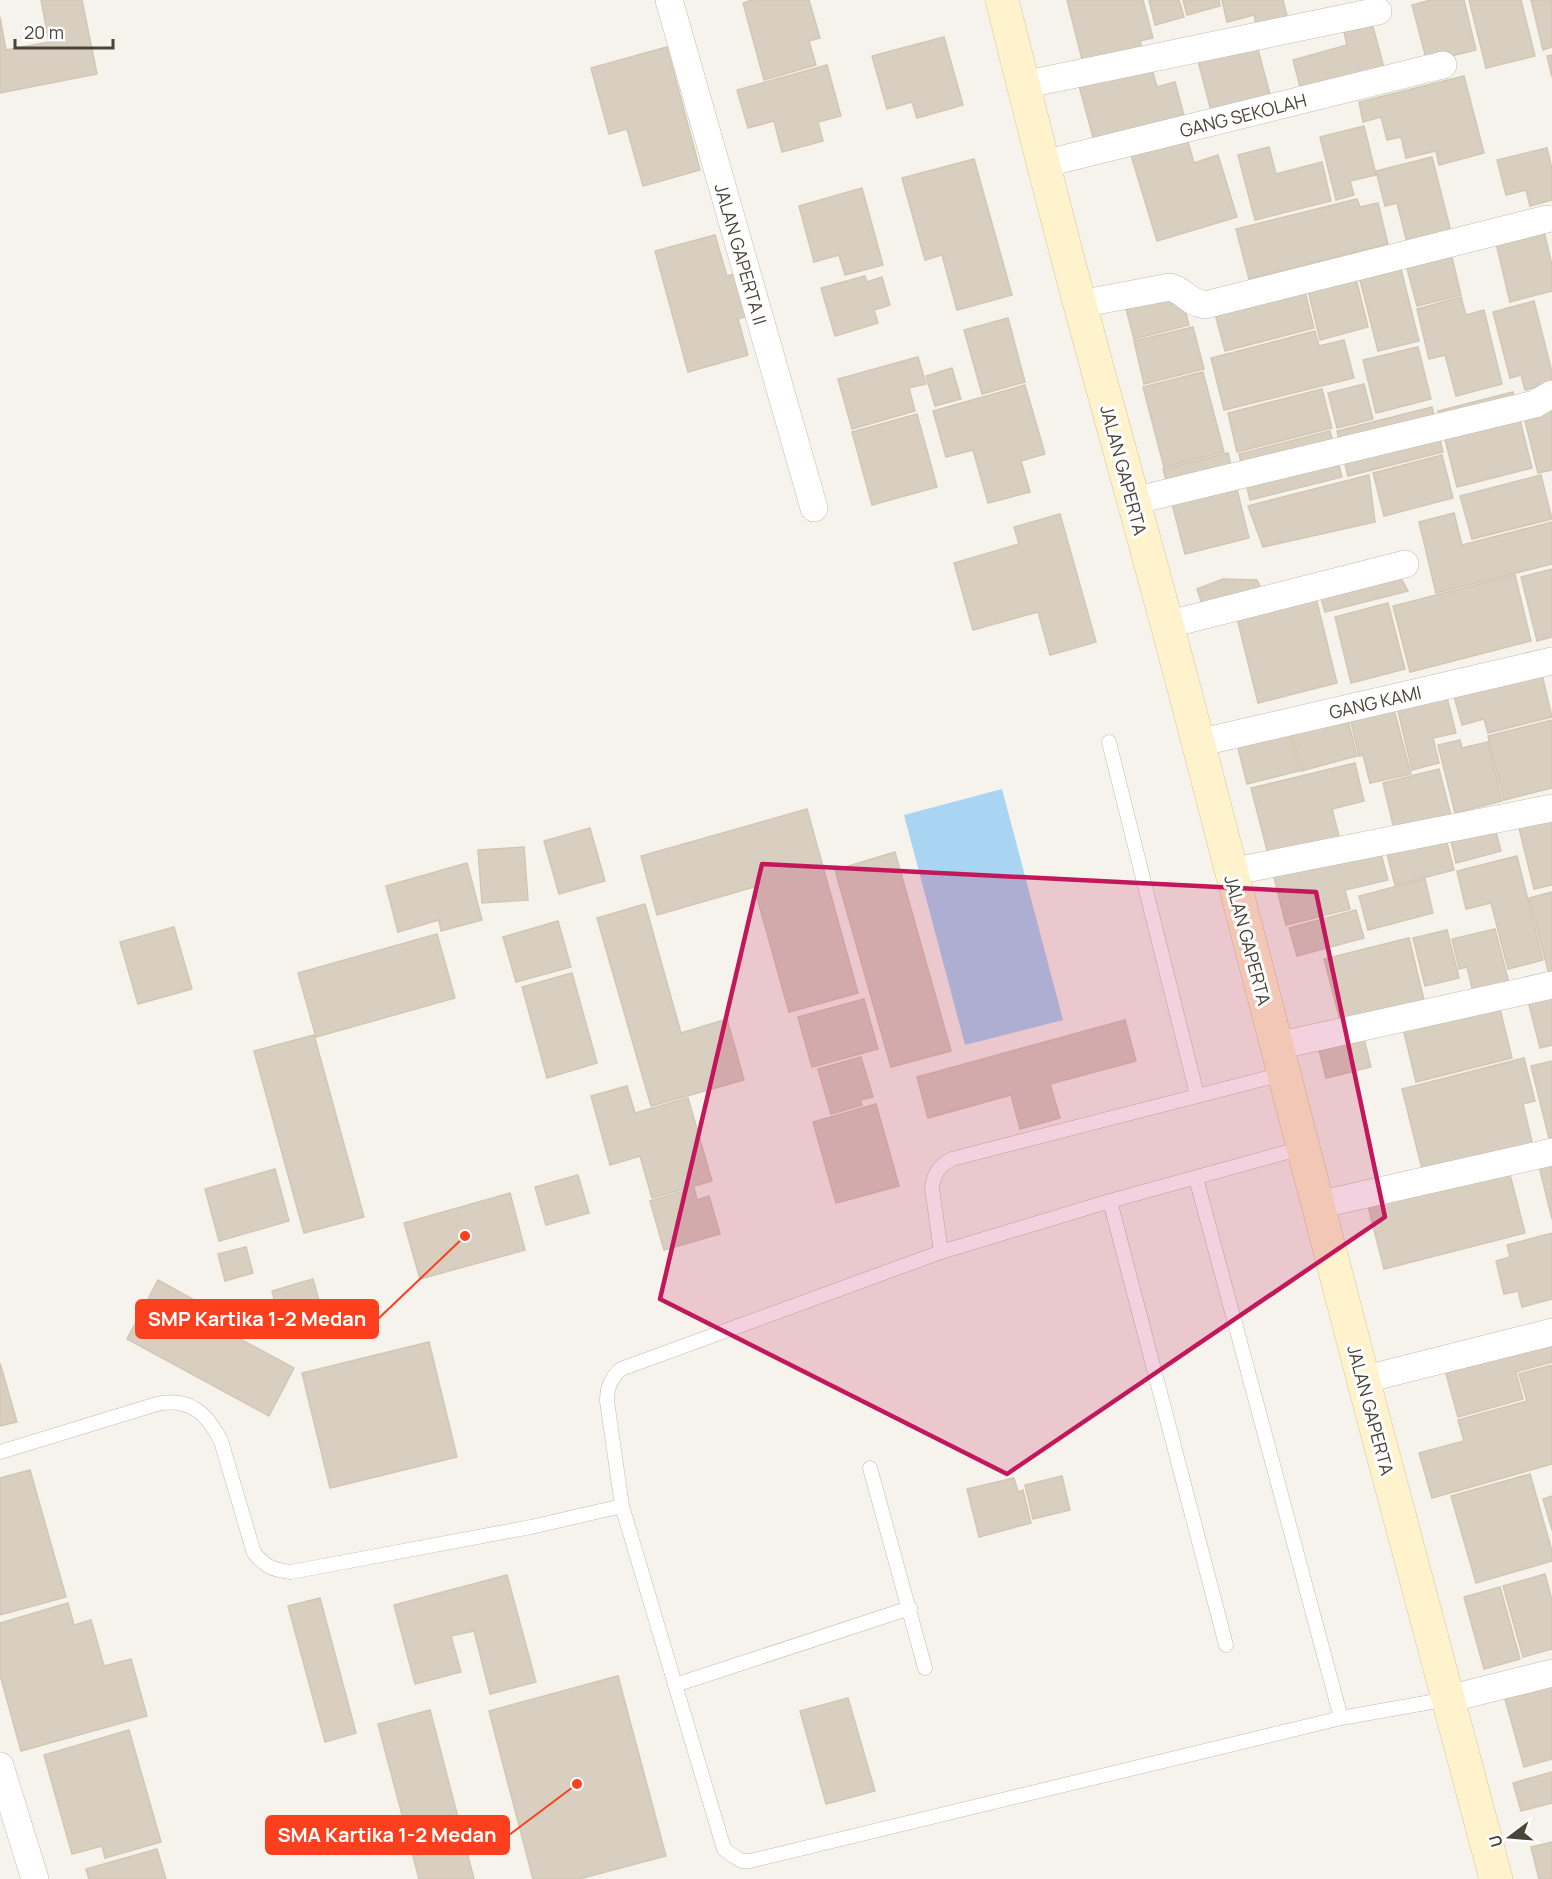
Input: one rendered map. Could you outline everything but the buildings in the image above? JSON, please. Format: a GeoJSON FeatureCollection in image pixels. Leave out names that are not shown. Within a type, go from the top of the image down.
{"type":"FeatureCollection","features":[{"type":"Feature","properties":{"kind":"street","name":"JALAN GAPERTA II"},"geometry":{"type":"LineString","coordinates":[[669,0],[814,508]]}},
{"type":"Feature","properties":{"kind":"street","name":"JALAN GAPERTA"},"geometry":{"type":"LineString","coordinates":[[1002,0],[1043,164],[1198,743],[1362,1380],[1496,1879]]}},
{"type":"Feature","properties":{"kind":"street"},"geometry":{"type":"LineString","coordinates":[[1023,85],[1378,11]]}},
{"type":"Feature","properties":{"kind":"street","name":"GANG SEKOLAH"},"geometry":{"type":"LineString","coordinates":[[1043,164],[1443,65]]}},
{"type":"Feature","properties":{"kind":"street"},"geometry":{"type":"LineString","coordinates":[[1080,304],[1170,287],[1179,290],[1193,303],[1205,305],[1547,219]]}},
{"type":"Feature","properties":{"kind":"street"},"geometry":{"type":"LineString","coordinates":[[1133,501],[1535,404],[1552,394]]}},
{"type":"Feature","properties":{"kind":"street"},"geometry":{"type":"LineString","coordinates":[[1166,625],[1405,564]]}},
{"type":"Feature","properties":{"kind":"street","name":"GANG KAMI"},"geometry":{"type":"LineString","coordinates":[[1198,743],[1552,661]]}},
{"type":"Feature","properties":{"kind":"street"},"geometry":{"type":"LineString","coordinates":[[1230,872],[1552,807]]}},
{"type":"Feature","properties":{"kind":"street"},"geometry":{"type":"LineString","coordinates":[[1280,1060],[1552,986]]}},
{"type":"Feature","properties":{"kind":"street"},"geometry":{"type":"LineString","coordinates":[[1318,1204],[1552,1152]]}},
{"type":"Feature","properties":{"kind":"street"},"geometry":{"type":"LineString","coordinates":[[1362,1380],[1552,1332]]}},
{"type":"Feature","properties":{"kind":"street"},"geometry":{"type":"LineString","coordinates":[[1448,1699],[1552,1673]]}},
{"type":"Feature","properties":{"kind":"street"},"geometry":{"type":"LineString","coordinates":[[0,1766],[35,1879]]}},
{"type":"Feature","properties":{"kind":"lane"},"geometry":{"type":"LineString","coordinates":[[1109,742],[1197,1095]]}},
{"type":"Feature","properties":{"kind":"lane"},"geometry":{"type":"LineString","coordinates":[[940,1252],[932,1188],[933,1177],[939,1166],[952,1159],[1197,1095],[1280,1060]]}},
{"type":"Feature","properties":{"kind":"lane"},"geometry":{"type":"LineString","coordinates":[[1302,1148],[1110,1201],[940,1252],[621,1370],[614,1375],[609,1385],[607,1401],[622,1506],[724,1849],[742,1861],[750,1861],[1341,1718],[1448,1699]]}},
{"type":"Feature","properties":{"kind":"lane"},"geometry":{"type":"LineString","coordinates":[[1196,1178],[1341,1718]]}},
{"type":"Feature","properties":{"kind":"lane"},"geometry":{"type":"LineString","coordinates":[[1110,1201],[1226,1645]]}},
{"type":"Feature","properties":{"kind":"lane"},"geometry":{"type":"LineString","coordinates":[[0,1452],[157,1404],[184,1403],[199,1411],[212,1424],[221,1441],[254,1553],[265,1565],[291,1572],[531,1527],[622,1506]]}},
{"type":"Feature","properties":{"kind":"lane"},"geometry":{"type":"LineString","coordinates":[[870,1468],[925,1668]]}},
{"type":"Feature","properties":{"kind":"lane"},"geometry":{"type":"LineString","coordinates":[[675,1685],[910,1608]]}},
{"type":"Feature","properties":{"kind":"highlighted area"},"geometry":{"type":"Polygon","coordinates":[[[762,864],[1316,892],[1385,1217],[1007,1474],[660,1299],[762,864]]]}},
{"type":"Feature","properties":{"kind":"water"},"geometry":{"type":"Polygon","coordinates":[[[1002,789],[1063,1020],[965,1045],[904,815],[1002,789]]]}},
{"type":"Feature","properties":{"kind":"place","name":"SMP Kartika 1-2 Medan"},"geometry":{"type":"Point","coordinates":[465,1236]}},
{"type":"Feature","properties":{"kind":"place","name":"SMA Kartika 1-2 Medan"},"geometry":{"type":"Point","coordinates":[577,1784]}}]}
